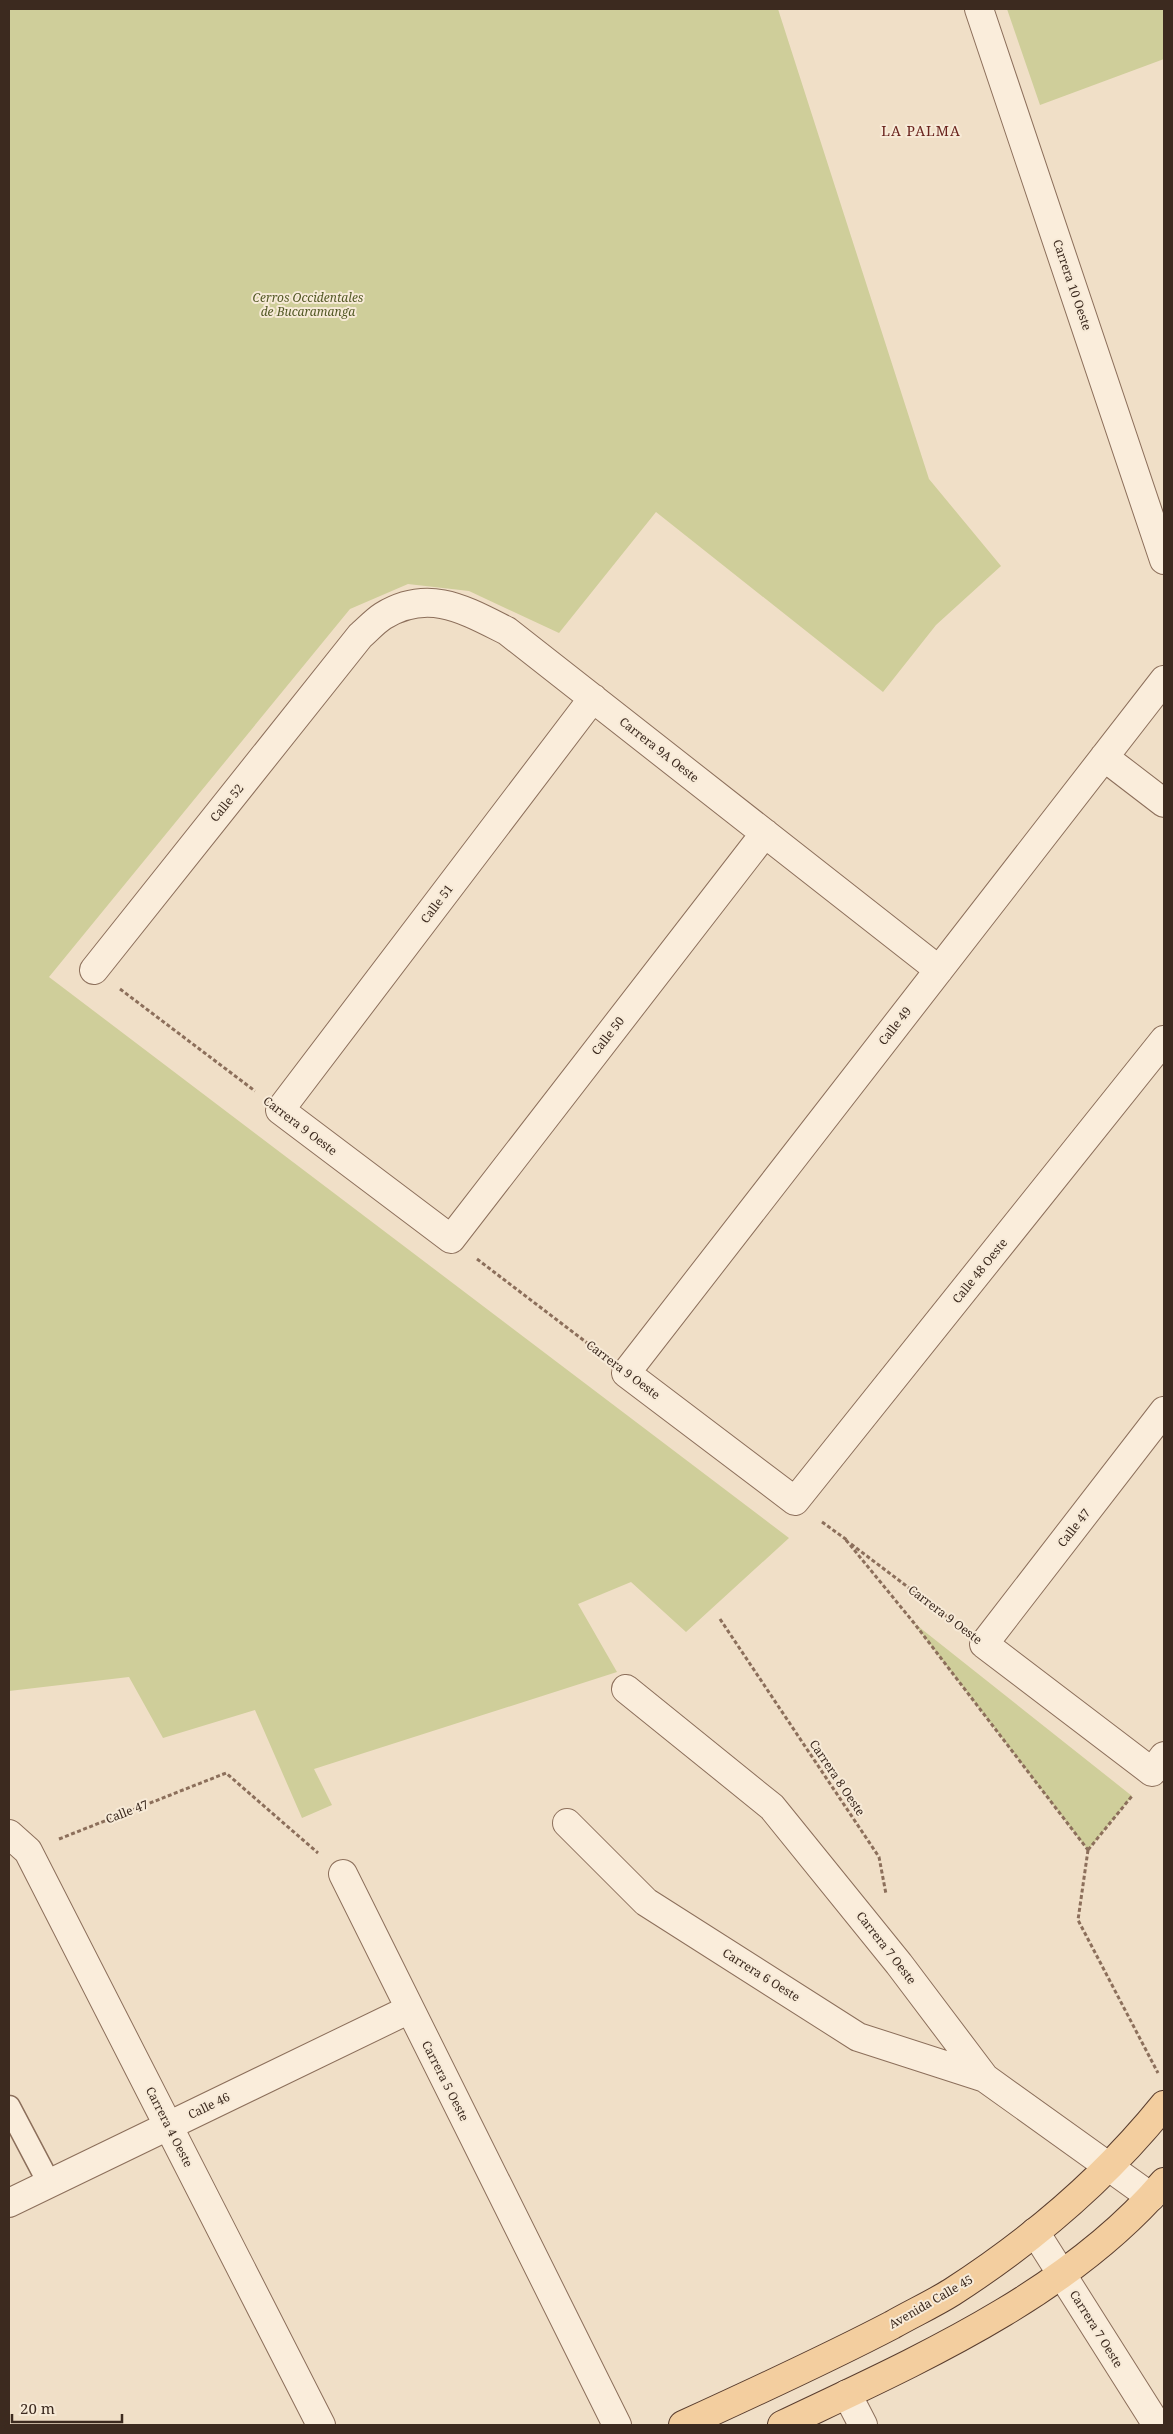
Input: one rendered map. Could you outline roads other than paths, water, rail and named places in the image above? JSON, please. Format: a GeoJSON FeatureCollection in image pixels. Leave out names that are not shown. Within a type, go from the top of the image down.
{"type":"FeatureCollection","features":[{"type":"Feature","properties":{"kind":"main road","name":"Avenida Calle 45"},"geometry":{"type":"LineString","coordinates":[[683,2425],[830,2358],[950,2293],[1035,2232],[1109,2167],[1163,2092]]}},
{"type":"Feature","properties":{"kind":"main road"},"geometry":{"type":"LineString","coordinates":[[782,2425],[974,2331],[1061,2273],[1111,2236],[1158,2190]]}},
{"type":"Feature","properties":{"kind":"street","name":"Carrera 10 Oeste"},"geometry":{"type":"LineString","coordinates":[[979,9],[1164,560]]}},
{"type":"Feature","properties":{"kind":"street","name":"Carrera 9A Oeste"},"geometry":{"type":"LineString","coordinates":[[360,636],[383,616],[390,613],[412,604],[440,602],[465,610],[507,631],[939,970]]}},
{"type":"Feature","properties":{"kind":"street","name":"Calle 52"},"geometry":{"type":"LineString","coordinates":[[94,970],[360,636]]}},
{"type":"Feature","properties":{"kind":"street","name":"Calle 49"},"geometry":{"type":"LineString","coordinates":[[626,1373],[1164,680]]}},
{"type":"Feature","properties":{"kind":"street","name":"Calle 51"},"geometry":{"type":"LineString","coordinates":[[280,1110],[593,698]]}},
{"type":"Feature","properties":{"kind":"street"},"geometry":{"type":"LineString","coordinates":[[1104,757],[1164,803]]}},
{"type":"Feature","properties":{"kind":"street","name":"Calle 50"},"geometry":{"type":"LineString","coordinates":[[451,1239],[765,833]]}},
{"type":"Feature","properties":{"kind":"street","name":"Calle 48 Oeste"},"geometry":{"type":"LineString","coordinates":[[795,1501],[1164,1040]]}},
{"type":"Feature","properties":{"kind":"street","name":"Carrera 9 Oeste"},"geometry":{"type":"LineString","coordinates":[[280,1110],[451,1239]]}},
{"type":"Feature","properties":{"kind":"street","name":"Carrera 9 Oeste"},"geometry":{"type":"LineString","coordinates":[[626,1373],[795,1501]]}},
{"type":"Feature","properties":{"kind":"street","name":"Calle 47"},"geometry":{"type":"LineString","coordinates":[[984,1644],[1164,1411]]}},
{"type":"Feature","properties":{"kind":"street","name":"Carrera 9 Oeste"},"geometry":{"type":"LineString","coordinates":[[984,1644],[1158,1764]]}},
{"type":"Feature","properties":{"kind":"street","name":"Carrera 7 Oeste"},"geometry":{"type":"LineString","coordinates":[[626,1689],[772,1807],[899,1964],[985,2078],[1109,2167],[1158,2190]]}},
{"type":"Feature","properties":{"kind":"street","name":"Carrera 6 Oeste"},"geometry":{"type":"LineString","coordinates":[[567,1824],[646,1902],[858,2037],[985,2078]]}},
{"type":"Feature","properties":{"kind":"street","name":"Carrera 4 Oeste"},"geometry":{"type":"LineString","coordinates":[[18,1843],[168,2126],[321,2425]]}},
{"type":"Feature","properties":{"kind":"street","name":"Carrera 5 Oeste"},"geometry":{"type":"LineString","coordinates":[[343,1874],[617,2425]]}},
{"type":"Feature","properties":{"kind":"street","name":"Calle 46"},"geometry":{"type":"LineString","coordinates":[[9,2203],[410,2010]]}},
{"type":"Feature","properties":{"kind":"street","name":"Carrera 7 Oeste"},"geometry":{"type":"LineString","coordinates":[[1035,2232],[1157,2425]]}},
{"type":"Feature","properties":{"kind":"street"},"geometry":{"type":"LineString","coordinates":[[847,2394],[863,2425]]}},
{"type":"Feature","properties":{"kind":"lane"},"geometry":{"type":"LineString","coordinates":[[9,2107],[49,2183]]}},
{"type":"Feature","properties":{"kind":"district","name":"LA PALMA"},"geometry":{"type":"Point","coordinates":[921,131]}},
{"type":"Feature","properties":{"kind":"park label","name":"Cerros Occidentales de Bucaramanga"},"geometry":{"type":"Point","coordinates":[308,305]}}]}
